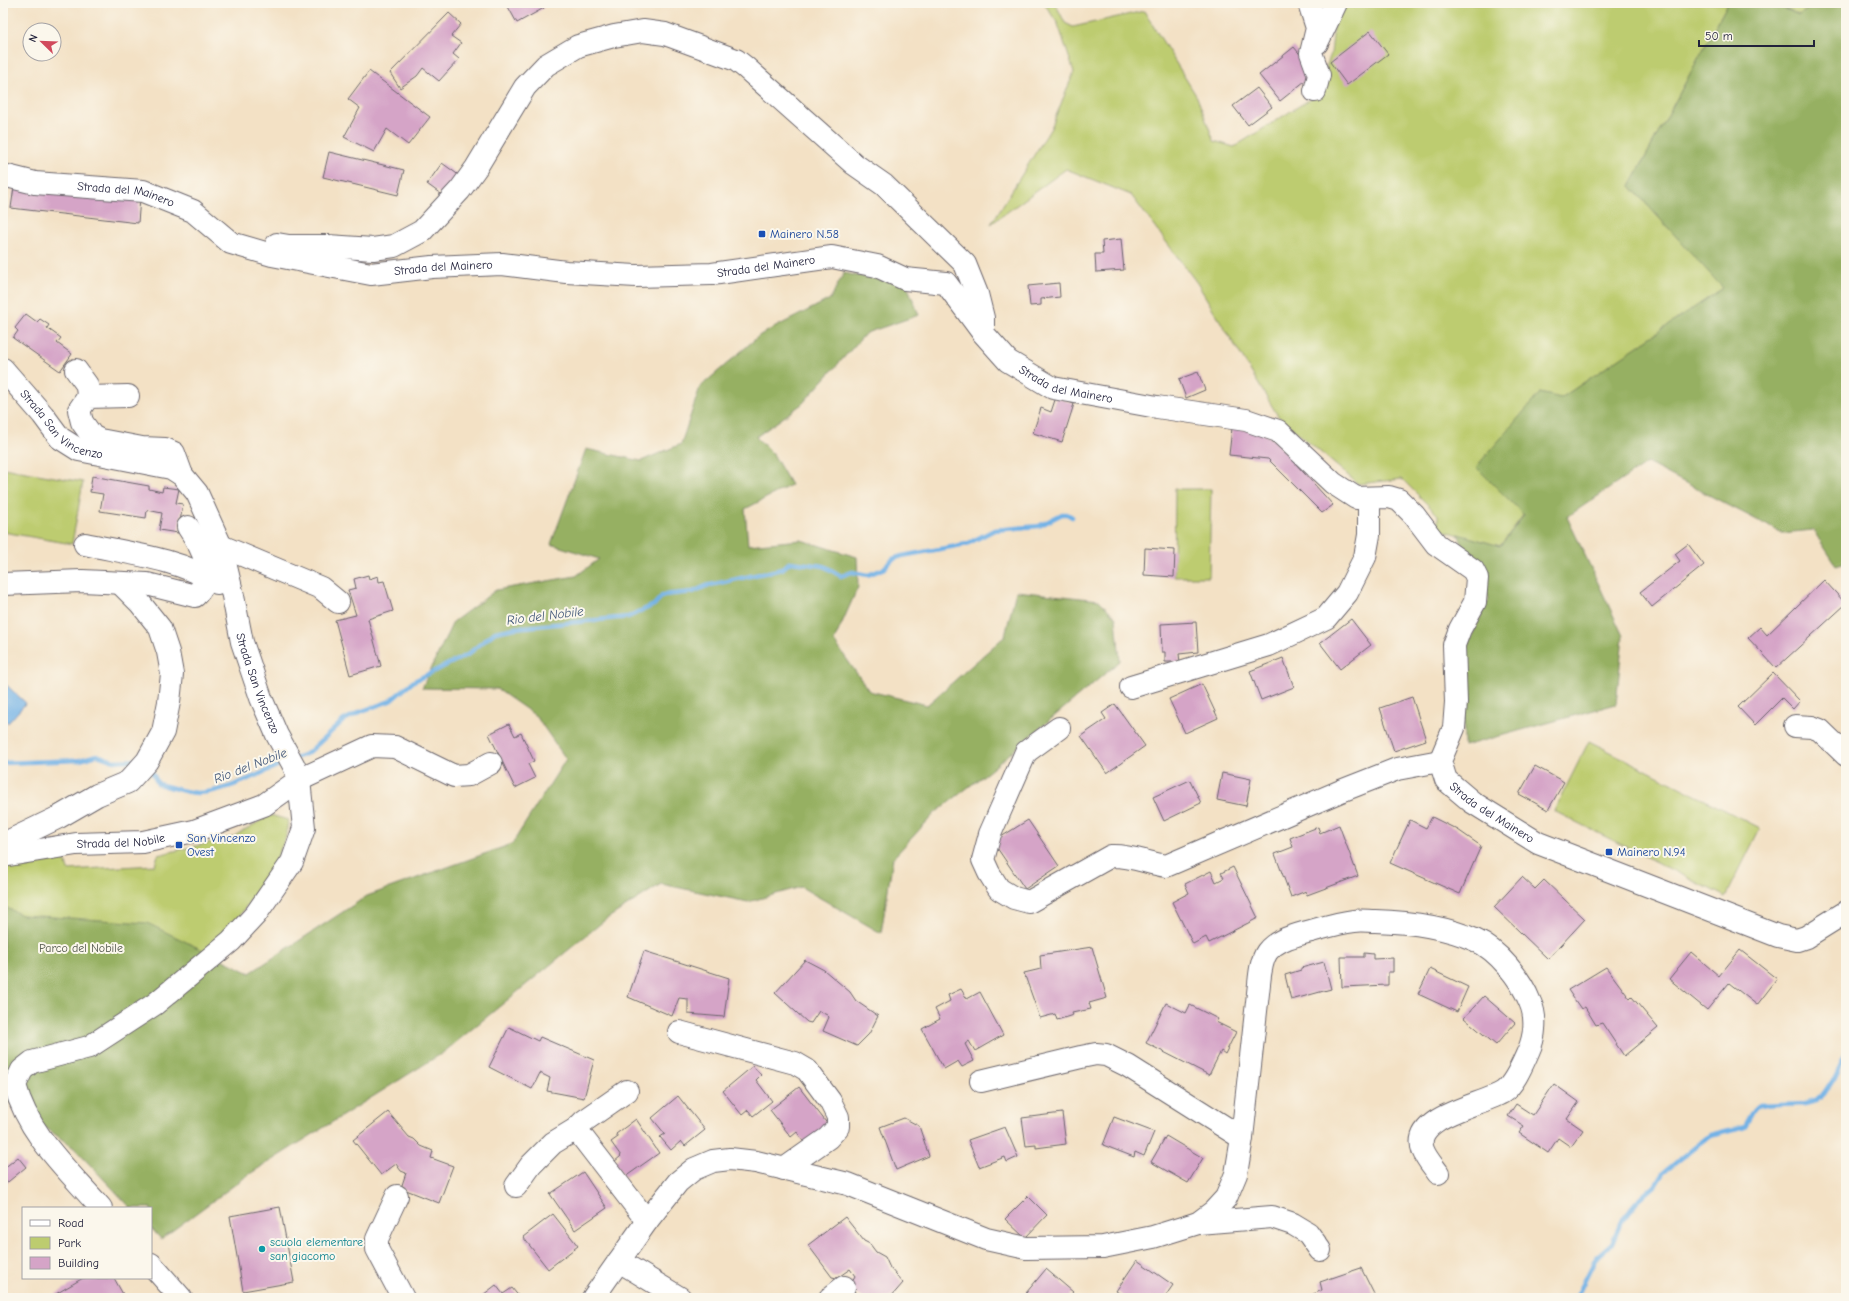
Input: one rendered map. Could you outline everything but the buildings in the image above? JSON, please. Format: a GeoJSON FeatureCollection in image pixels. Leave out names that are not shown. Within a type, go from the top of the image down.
{"type":"FeatureCollection","features":[{"type":"Feature","properties":{"kind":"street"},"geometry":{"type":"LineString","coordinates":[[1309,3],[1317,28],[1311,53],[1319,75],[1315,91]]}},
{"type":"Feature","properties":{"kind":"street"},"geometry":{"type":"LineString","coordinates":[[1311,53],[1336,3]]}},
{"type":"Feature","properties":{"kind":"street"},"geometry":{"type":"LineString","coordinates":[[193,211],[228,230],[252,240],[289,246],[328,246],[373,249],[394,246],[422,230],[460,190],[476,168],[525,87],[546,65],[578,46],[614,36],[643,31],[665,34],[736,60],[854,164],[884,185],[965,264],[977,294],[983,318],[983,333]]}},
{"type":"Feature","properties":{"kind":"street","name":"Strada del Mainero"},"geometry":{"type":"LineString","coordinates":[[3,175],[36,183],[143,191],[193,211],[231,243],[272,255],[371,274],[432,267],[502,264],[566,272],[636,276],[704,274],[832,257],[877,266],[905,279],[946,283],[983,333],[1008,361],[1053,388],[1157,407],[1246,420],[1278,431],[1333,483],[1356,498],[1389,497],[1399,500],[1414,514],[1436,544],[1473,570],[1477,578],[1475,602],[1460,629],[1454,645],[1456,702],[1454,728],[1440,762],[1446,780],[1472,802],[1538,843],[1778,936],[1797,940],[1806,938],[1846,912]]}},
{"type":"Feature","properties":{"kind":"street","name":"Strada San Vincenzo"},"geometry":{"type":"LineString","coordinates":[[3,368],[43,415],[60,438],[79,450],[171,468],[182,475],[197,493],[221,546],[242,642],[256,684],[277,735],[294,767],[304,828],[292,862],[256,914],[231,941],[155,1004],[89,1047],[32,1062],[22,1070],[15,1085],[19,1102],[39,1138],[100,1207]]}},
{"type":"Feature","properties":{"kind":"street"},"geometry":{"type":"LineString","coordinates":[[76,370],[87,385],[88,397],[79,410],[82,422],[92,436],[100,440],[142,448],[165,449],[174,453],[182,475]]}},
{"type":"Feature","properties":{"kind":"street"},"geometry":{"type":"LineString","coordinates":[[88,397],[128,396]]}},
{"type":"Feature","properties":{"kind":"street"},"geometry":{"type":"LineString","coordinates":[[1131,687],[1269,645],[1326,618],[1347,593],[1365,558],[1370,535],[1369,498]]}},
{"type":"Feature","properties":{"kind":"street"},"geometry":{"type":"LineString","coordinates":[[3,584],[82,581],[147,584],[195,596],[202,589],[207,577],[205,560],[200,544],[188,528]]}},
{"type":"Feature","properties":{"kind":"street"},"geometry":{"type":"LineString","coordinates":[[85,544],[157,559],[207,577],[233,596]]}},
{"type":"Feature","properties":{"kind":"street"},"geometry":{"type":"LineString","coordinates":[[221,546],[321,588],[338,602]]}},
{"type":"Feature","properties":{"kind":"street"},"geometry":{"type":"LineString","coordinates":[[3,844],[59,817],[97,795],[128,782],[145,764],[162,732],[169,702],[172,674],[168,652],[160,628],[140,603],[120,583]]}},
{"type":"Feature","properties":{"kind":"street"},"geometry":{"type":"LineString","coordinates":[[1796,726],[1812,727],[1820,730],[1846,755]]}},
{"type":"Feature","properties":{"kind":"street"},"geometry":{"type":"LineString","coordinates":[[1059,728],[1026,752],[990,834],[983,860],[999,889],[1014,898],[1029,902],[1111,856],[1126,856],[1144,862],[1166,866],[1348,788],[1397,769],[1440,762]]}},
{"type":"Feature","properties":{"kind":"street","name":"Strada del Nobile"},"geometry":{"type":"LineString","coordinates":[[3,856],[76,844],[143,842],[194,831],[264,805],[294,767],[372,746],[395,747],[454,776],[469,776],[491,763]]}},
{"type":"Feature","properties":{"kind":"street"},"geometry":{"type":"LineString","coordinates":[[1198,1223],[1214,1211],[1226,1198],[1236,1174],[1242,1138],[1259,984],[1262,966],[1267,952],[1278,942],[1331,925],[1355,920],[1404,922],[1436,928],[1476,940],[1507,964],[1531,1002],[1535,1022],[1532,1044],[1521,1070],[1505,1091],[1478,1104],[1449,1113],[1426,1128],[1422,1139],[1423,1150],[1438,1173]]}},
{"type":"Feature","properties":{"kind":"street"},"geometry":{"type":"LineString","coordinates":[[679,1032],[796,1063],[807,1070],[830,1101],[838,1117],[838,1127],[828,1138],[784,1169]]}},
{"type":"Feature","properties":{"kind":"street"},"geometry":{"type":"LineString","coordinates":[[981,1081],[1089,1055],[1106,1055],[1128,1066],[1242,1138]]}},
{"type":"Feature","properties":{"kind":"street"},"geometry":{"type":"LineString","coordinates":[[516,1186],[530,1165],[553,1142],[576,1129],[584,1121],[627,1091]]}},
{"type":"Feature","properties":{"kind":"street"},"geometry":{"type":"LineString","coordinates":[[576,1129],[647,1221]]}},
{"type":"Feature","properties":{"kind":"street"},"geometry":{"type":"LineString","coordinates":[[592,1298],[647,1221],[678,1182],[694,1169],[713,1161],[730,1159],[756,1162],[848,1184],[986,1238],[1026,1248],[1103,1247],[1153,1237],[1198,1223],[1272,1217],[1288,1222],[1308,1234],[1320,1250]]}},
{"type":"Feature","properties":{"kind":"street"},"geometry":{"type":"LineString","coordinates":[[397,1196],[377,1239],[377,1249],[403,1298]]}},
{"type":"Feature","properties":{"kind":"street"},"geometry":{"type":"LineString","coordinates":[[619,1261],[680,1298]]}},
{"type":"Feature","properties":{"kind":"street"},"geometry":{"type":"LineString","coordinates":[[152,1265],[181,1298]]}},
{"type":"Feature","properties":{"kind":"green space"},"geometry":{"type":"Polygon","coordinates":[[[1044,3],[1055,3],[1065,23],[1073,27],[1144,11],[1197,97],[1214,141],[1234,147],[1315,96],[1331,54],[1334,25],[1343,3],[1728,3],[1630,186],[1724,288],[1561,398],[1524,514],[1500,546],[1438,529],[1438,515],[1402,479],[1358,484],[1278,416],[1197,283],[1131,195],[1066,169],[991,224],[1051,128],[1074,72],[1058,24],[1044,3]]]}},
{"type":"Feature","properties":{"kind":"green space"},"geometry":{"type":"Polygon","coordinates":[[[1728,3],[1771,3],[1799,15],[1817,3],[1846,3],[1846,562],[1836,565],[1813,530],[1782,533],[1647,463],[1567,517],[1623,636],[1616,704],[1464,746],[1463,654],[1489,599],[1458,534],[1500,546],[1524,515],[1476,467],[1540,393],[1561,398],[1723,288],[1630,186],[1728,3]]]}},
{"type":"Feature","properties":{"kind":"green space"},"geometry":{"type":"Polygon","coordinates":[[[1771,3],[1817,3],[1799,15],[1771,3]]]}},
{"type":"Feature","properties":{"kind":"green space"},"geometry":{"type":"Polygon","coordinates":[[[844,273],[907,285],[919,315],[866,333],[802,404],[756,437],[773,454],[791,485],[745,509],[748,545],[801,540],[857,557],[858,587],[834,641],[869,691],[927,705],[1005,636],[1016,591],[1099,600],[1116,618],[1120,661],[988,772],[935,813],[893,858],[881,933],[801,887],[748,902],[661,884],[605,920],[444,1052],[248,1175],[161,1239],[152,1229],[152,1207],[130,1207],[74,1148],[3,1097],[3,906],[22,915],[147,923],[250,973],[367,896],[512,844],[566,759],[536,716],[497,689],[422,688],[453,622],[496,590],[576,576],[599,559],[551,544],[586,449],[641,461],[681,444],[700,387],[760,335],[830,299],[844,273]]]}},
{"type":"Feature","properties":{"kind":"green space"},"geometry":{"type":"Polygon","coordinates":[[[3,468],[83,482],[72,544],[3,532],[3,468]]]}},
{"type":"Feature","properties":{"kind":"green space"},"geometry":{"type":"Polygon","coordinates":[[[1175,489],[1211,489],[1209,577],[1174,577],[1175,489]]]}},
{"type":"Feature","properties":{"kind":"green space"},"geometry":{"type":"Polygon","coordinates":[[[1589,741],[1760,828],[1726,897],[1554,811],[1589,741]]]}},
{"type":"Feature","properties":{"kind":"green space","name":"Parco del Nobile"},"geometry":{"type":"Polygon","coordinates":[[[270,815],[288,820],[286,837],[271,870],[220,945],[3,1066],[3,866],[65,860],[68,870],[155,865],[158,855],[233,837],[270,815]]]}},
{"type":"Feature","properties":{"kind":"water"},"geometry":{"type":"Polygon","coordinates":[[[3,682],[26,703],[8,723],[3,718],[3,682]]]}},
{"type":"Feature","properties":{"kind":"waterway","name":"Rio del Nobile"},"geometry":{"type":"LineString","coordinates":[[296,758],[308,753],[344,720],[362,711],[390,701],[414,681],[467,655],[495,632],[515,628],[628,617],[654,605],[663,595],[693,592],[706,586],[782,569],[790,562],[824,566],[841,576],[852,572],[868,575],[883,569],[893,559],[902,556],[967,544],[994,530],[1039,526],[1062,514],[1067,514],[1072,517]]}},
{"type":"Feature","properties":{"kind":"waterway","name":"Rio del Nobile"},"geometry":{"type":"LineString","coordinates":[[3,763],[80,760],[97,755],[114,761],[139,760]]}},
{"type":"Feature","properties":{"kind":"waterway","name":"Rio del Nobile"},"geometry":{"type":"LineString","coordinates":[[150,768],[158,784],[183,791],[198,793],[221,789],[254,777],[286,762]]}},
{"type":"Feature","properties":{"kind":"waterway"},"geometry":{"type":"LineString","coordinates":[[1576,1298],[1596,1258],[1612,1244],[1621,1222],[1637,1202],[1655,1186],[1663,1173],[1710,1135],[1745,1126],[1758,1106],[1805,1104],[1816,1101],[1824,1094],[1835,1077],[1846,1054]]}},
{"type":"Feature","properties":{"kind":"place","name":"Mainero N.58"},"geometry":{"type":"Point","coordinates":[762,234]}},
{"type":"Feature","properties":{"kind":"place","name":"San Vincenzo Ovest"},"geometry":{"type":"Point","coordinates":[179,845]}},
{"type":"Feature","properties":{"kind":"place","name":"Mainero N.94"},"geometry":{"type":"Point","coordinates":[1609,852]}},
{"type":"Feature","properties":{"kind":"place","name":"scuola elementare san giacomo"},"geometry":{"type":"Point","coordinates":[262,1249]}}]}
